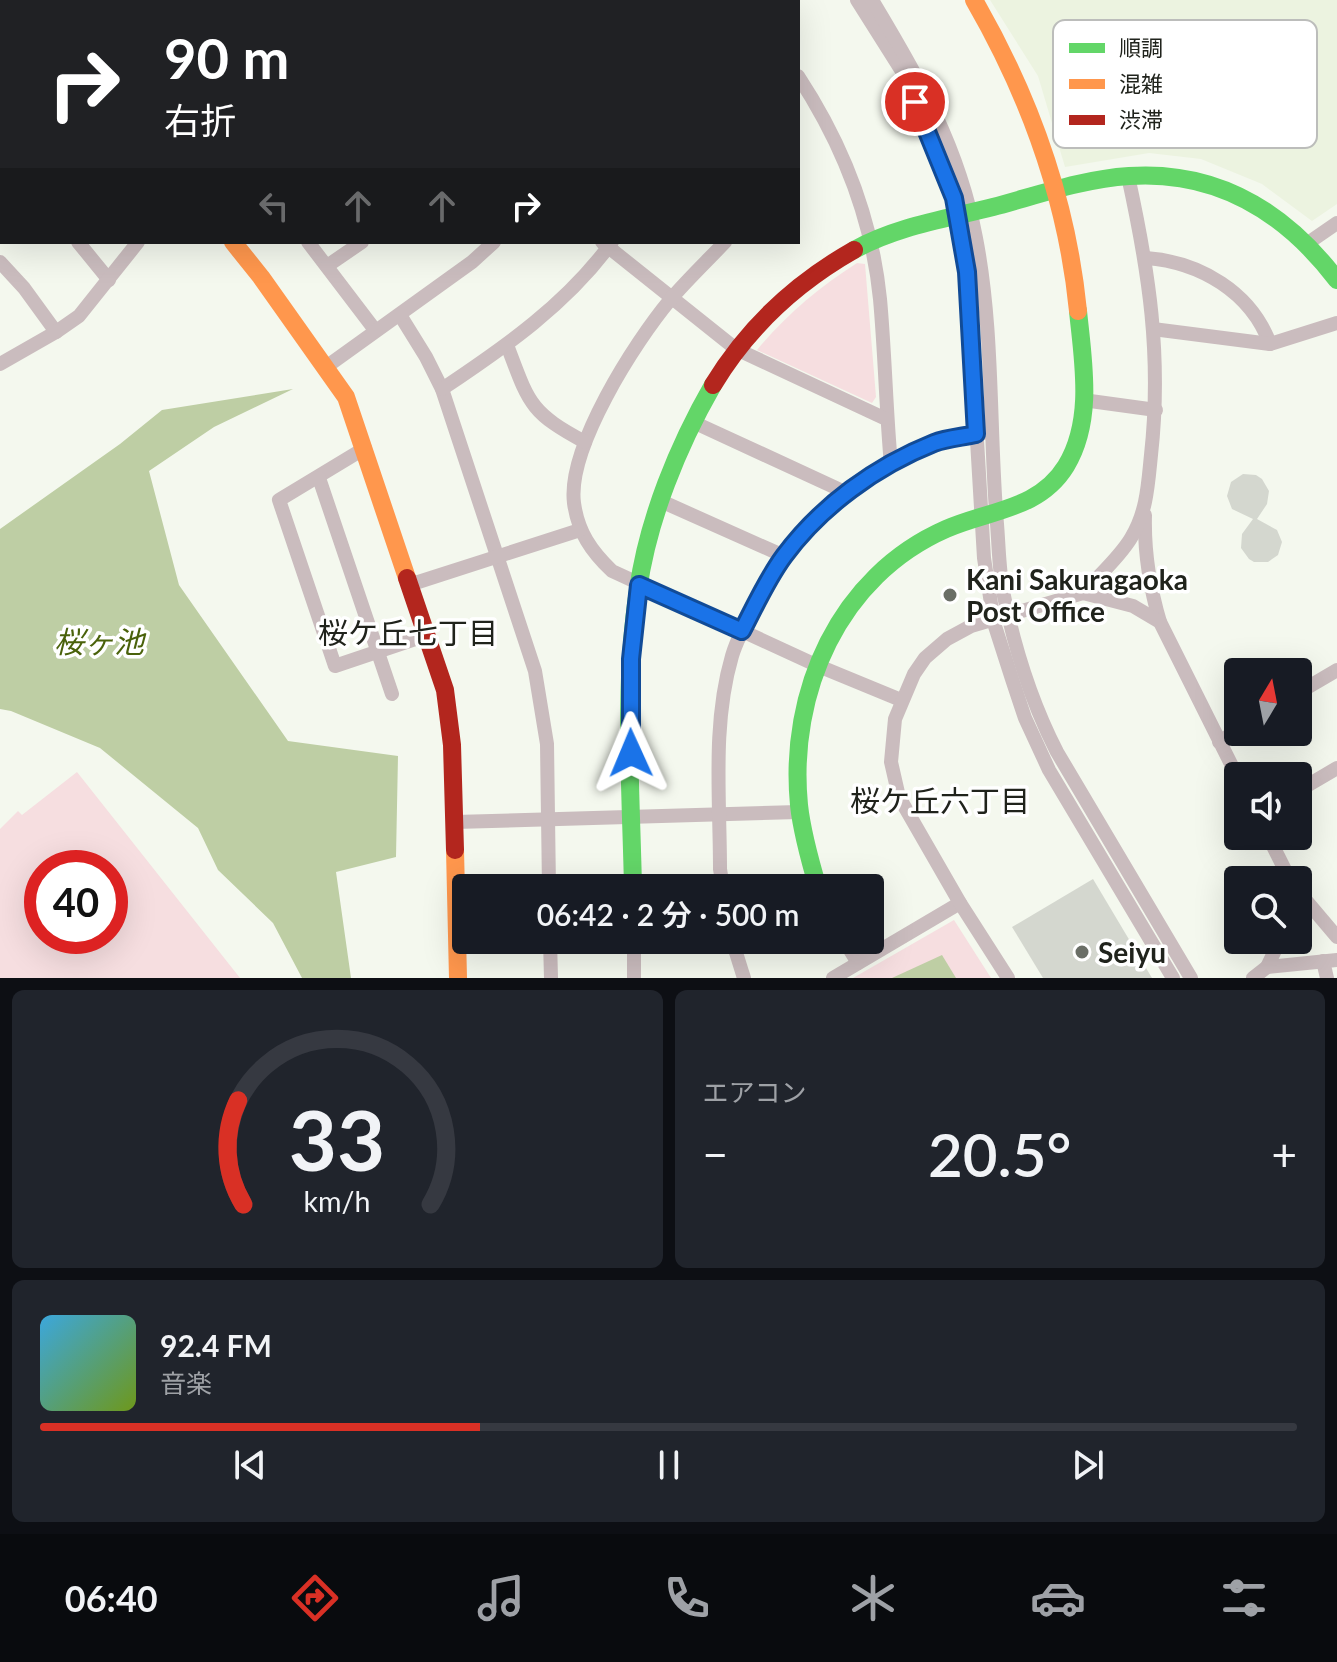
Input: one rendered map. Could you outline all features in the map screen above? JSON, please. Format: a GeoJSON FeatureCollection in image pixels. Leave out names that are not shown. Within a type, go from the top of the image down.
{"type":"FeatureCollection","features":[{"type":"Feature","properties":{"kind":"street"},"geometry":{"type":"LineString","coordinates":[[857,0],[905,76],[964,214]]}},
{"type":"Feature","properties":{"kind":"street"},"geometry":{"type":"LineString","coordinates":[[872,0],[934,106],[948,140],[984,307],[984,433],[989,513],[1002,584],[1024,672],[1047,733],[1191,978]]}},
{"type":"Feature","properties":{"kind":"street"},"geometry":{"type":"LineString","coordinates":[[813,874],[798,812],[798,743],[816,665],[835,624],[860,591],[904,551],[940,531],[1025,503],[1057,479],[1071,459],[1081,436],[1083,400],[1075,278],[1056,190],[1030,104],[974,0]]}},
{"type":"Feature","properties":{"kind":"street"},"geometry":{"type":"LineString","coordinates":[[800,80],[845,159],[870,242],[880,298],[891,465]]}},
{"type":"Feature","properties":{"kind":"street"},"geometry":{"type":"LineString","coordinates":[[1128,176],[1146,258],[1153,329],[1156,410],[1144,539],[1153,598],[1160,622],[1230,762]]}},
{"type":"Feature","properties":{"kind":"street"},"geometry":{"type":"LineString","coordinates":[[633,874],[631,659],[639,585],[663,502],[693,422],[736,349],[809,279],[870,242],[1056,190],[1128,176],[1180,178],[1233,192],[1285,222],[1308,243],[1337,280]]}},
{"type":"Feature","properties":{"kind":"street"},"geometry":{"type":"LineString","coordinates":[[1308,243],[1337,223]]}},
{"type":"Feature","properties":{"kind":"street"},"geometry":{"type":"LineString","coordinates":[[80,244],[109,280]]}},
{"type":"Feature","properties":{"kind":"street"},"geometry":{"type":"LineString","coordinates":[[0,364],[79,316],[136,244]]}},
{"type":"Feature","properties":{"kind":"street"},"geometry":{"type":"LineString","coordinates":[[234,244],[346,397],[445,690],[452,745],[458,978]]}},
{"type":"Feature","properties":{"kind":"street"},"geometry":{"type":"LineString","coordinates":[[310,244],[375,330]]}},
{"type":"Feature","properties":{"kind":"street"},"geometry":{"type":"LineString","coordinates":[[327,266],[359,244]]}},
{"type":"Feature","properties":{"kind":"street"},"geometry":{"type":"LineString","coordinates":[[326,367],[472,262],[492,244]]}},
{"type":"Feature","properties":{"kind":"street"},"geometry":{"type":"LineString","coordinates":[[442,389],[507,345],[556,304],[608,244],[671,299],[736,349],[886,419]]}},
{"type":"Feature","properties":{"kind":"street"},"geometry":{"type":"LineString","coordinates":[[723,244],[671,299],[634,350],[609,392],[585,442],[573,489],[580,530],[589,547],[612,571],[816,665],[901,700]]}},
{"type":"Feature","properties":{"kind":"street"},"geometry":{"type":"LineString","coordinates":[[1146,258],[1178,264],[1217,279],[1248,306],[1263,325],[1270,344]]}},
{"type":"Feature","properties":{"kind":"street"},"geometry":{"type":"LineString","coordinates":[[0,262],[24,288],[56,332]]}},
{"type":"Feature","properties":{"kind":"street"},"geometry":{"type":"LineString","coordinates":[[400,315],[442,389],[535,671],[547,744],[549,874]]}},
{"type":"Feature","properties":{"kind":"street"},"geometry":{"type":"LineString","coordinates":[[1153,329],[1270,344],[1337,323]]}},
{"type":"Feature","properties":{"kind":"street"},"geometry":{"type":"LineString","coordinates":[[507,345],[525,392],[541,415],[585,442]]}},
{"type":"Feature","properties":{"kind":"street"},"geometry":{"type":"LineString","coordinates":[[1083,400],[1156,410]]}},
{"type":"Feature","properties":{"kind":"street"},"geometry":{"type":"LineString","coordinates":[[693,422],[847,493]]}},
{"type":"Feature","properties":{"kind":"street"},"geometry":{"type":"LineString","coordinates":[[722,874],[721,718],[732,657],[742,631],[784,556],[820,515],[866,479],[935,443],[984,433]]}},
{"type":"Feature","properties":{"kind":"street"},"geometry":{"type":"LineString","coordinates":[[365,448],[279,500],[335,666],[427,635]]}},
{"type":"Feature","properties":{"kind":"street"},"geometry":{"type":"LineString","coordinates":[[319,478],[392,694]]}},
{"type":"Feature","properties":{"kind":"street"},"geometry":{"type":"LineString","coordinates":[[663,502],[784,556]]}},
{"type":"Feature","properties":{"kind":"street"},"geometry":{"type":"LineString","coordinates":[[1083,593],[1132,537],[1145,507]]}},
{"type":"Feature","properties":{"kind":"street"},"geometry":{"type":"LineString","coordinates":[[989,513],[984,558],[994,619],[1025,718],[1049,770],[1173,978]]}},
{"type":"Feature","properties":{"kind":"street"},"geometry":{"type":"LineString","coordinates":[[409,585],[580,530]]}},
{"type":"Feature","properties":{"kind":"street"},"geometry":{"type":"LineString","coordinates":[[1008,978],[960,903],[899,797],[891,762],[892,735],[901,700],[925,658],[947,639],[971,626],[994,619],[1083,593],[1133,606],[1160,622]]}},
{"type":"Feature","properties":{"kind":"street"},"geometry":{"type":"LineString","coordinates":[[1312,685],[1337,670]]}},
{"type":"Feature","properties":{"kind":"street"},"geometry":{"type":"LineString","coordinates":[[1219,742],[1224,739]]}},
{"type":"Feature","properties":{"kind":"street"},"geometry":{"type":"LineString","coordinates":[[1312,783],[1337,768]]}},
{"type":"Feature","properties":{"kind":"street"},"geometry":{"type":"LineString","coordinates":[[455,822],[798,812]]}},
{"type":"Feature","properties":{"kind":"street"},"geometry":{"type":"LineString","coordinates":[[833,978],[960,903]]}},
{"type":"Feature","properties":{"kind":"street"},"geometry":{"type":"LineString","coordinates":[[1312,908],[1337,937]]}},
{"type":"Feature","properties":{"kind":"street"},"geometry":{"type":"LineString","coordinates":[[550,954],[551,978]]}},
{"type":"Feature","properties":{"kind":"street"},"geometry":{"type":"LineString","coordinates":[[634,954],[634,978]]}},
{"type":"Feature","properties":{"kind":"street"},"geometry":{"type":"LineString","coordinates":[[736,954],[744,978]]}},
{"type":"Feature","properties":{"kind":"street"},"geometry":{"type":"LineString","coordinates":[[853,954],[858,963]]}},
{"type":"Feature","properties":{"kind":"street"},"geometry":{"type":"LineString","coordinates":[[1253,978],[1267,967],[1273,954]]}},
{"type":"Feature","properties":{"kind":"street"},"geometry":{"type":"LineString","coordinates":[[1267,967],[1330,961],[1327,978]]}},
{"type":"Feature","properties":{"kind":"shaded area"},"geometry":{"type":"Polygon","coordinates":[[[990,0],[1337,0],[1337,204],[1312,221],[1262,184],[1201,159],[1149,153],[1065,167],[1059,148],[1317,148],[1317,20],[1053,20],[1053,127],[1038,76],[990,0]]]}},
{"type":"Feature","properties":{"kind":"shaded area"},"geometry":{"type":"Polygon","coordinates":[[[857,263],[865,264],[876,397],[872,403],[757,350],[803,303],[857,263]]]}},
{"type":"Feature","properties":{"kind":"shaded area"},"geometry":{"type":"Polygon","coordinates":[[[77,772],[240,978],[0,978],[0,829],[18,811],[22,815],[77,772]]]}},
{"type":"Feature","properties":{"kind":"shaded area"},"geometry":{"type":"Polygon","coordinates":[[[954,920],[991,978],[853,978],[954,920]]]}},
{"type":"Feature","properties":{"kind":"water","name":"桜ヶ池"},"geometry":{"type":"Polygon","coordinates":[[[293,389],[214,427],[149,471],[179,585],[288,741],[398,756],[396,857],[336,872],[351,978],[302,978],[273,923],[218,870],[198,828],[100,748],[0,709],[0,529],[120,444],[162,410],[293,389]]]}},
{"type":"Feature","properties":{"kind":"water"},"geometry":{"type":"Polygon","coordinates":[[[942,955],[956,978],[892,978],[942,955]]]}},
{"type":"Feature","properties":{"kind":"building"},"geometry":{"type":"Polygon","coordinates":[[[1243,474],[1256,475],[1269,491],[1267,504],[1257,519],[1277,530],[1282,542],[1278,555],[1268,562],[1254,562],[1241,548],[1242,534],[1253,519],[1232,509],[1227,496],[1231,482],[1243,474]]]}},
{"type":"Feature","properties":{"kind":"building","name":"Seiyu"},"geometry":{"type":"Polygon","coordinates":[[[1093,879],[1152,978],[1043,978],[1012,927],[1093,879]]]}},
{"type":"Feature","properties":{"kind":"traffic: fast"},"geometry":{"type":"LineString","coordinates":[[854,250],[904,229],[1078,184],[1129,176],[1161,176],[1192,180],[1247,200],[1295,234],[1337,280]]}},
{"type":"Feature","properties":{"kind":"traffic: fast"},"geometry":{"type":"LineString","coordinates":[[814,874],[800,815],[798,763],[802,721],[812,680],[828,642],[850,607],[876,576],[909,550],[946,529],[1028,500],[1055,481],[1075,448],[1083,410],[1084,370],[1078,311]]}},
{"type":"Feature","properties":{"kind":"traffic: fast"},"geometry":{"type":"LineString","coordinates":[[633,874],[629,701],[638,590],[649,537],[666,484],[713,385]]}},
{"type":"Feature","properties":{"kind":"traffic: slow"},"geometry":{"type":"LineString","coordinates":[[974,0],[1012,74],[1043,150],[1065,229],[1078,311]]}},
{"type":"Feature","properties":{"kind":"traffic: slow"},"geometry":{"type":"LineString","coordinates":[[235,244],[346,397],[407,578]]}},
{"type":"Feature","properties":{"kind":"traffic: slow"},"geometry":{"type":"LineString","coordinates":[[455,850],[458,978]]}},
{"type":"Feature","properties":{"kind":"traffic: jam"},"geometry":{"type":"LineString","coordinates":[[713,385],[742,344],[775,308],[812,277],[854,250]]}},
{"type":"Feature","properties":{"kind":"traffic: jam"},"geometry":{"type":"LineString","coordinates":[[407,578],[445,690],[452,745],[455,850]]}},
{"type":"Feature","properties":{"kind":"place","name":"Kani Sakuragaoka Post Office"},"geometry":{"type":"Point","coordinates":[950,595]}},
{"type":"Feature","properties":{"kind":"place","name":"Seiyu"},"geometry":{"type":"Point","coordinates":[1082,952]}},
{"type":"Feature","properties":{"kind":"district","name":"桜ケ丘七丁目"},"geometry":{"type":"Point","coordinates":[408,632]}},
{"type":"Feature","properties":{"kind":"district","name":"桜ケ丘六丁目"},"geometry":{"type":"Point","coordinates":[940,800]}},
{"type":"Feature","properties":{"kind":"route"},"geometry":{"type":"LineString","coordinates":[[631,753],[631,659],[639,585],[742,631],[784,556],[820,515],[866,479],[891,465],[935,443],[976,434],[967,272],[954,198],[915,102]]}}]}
